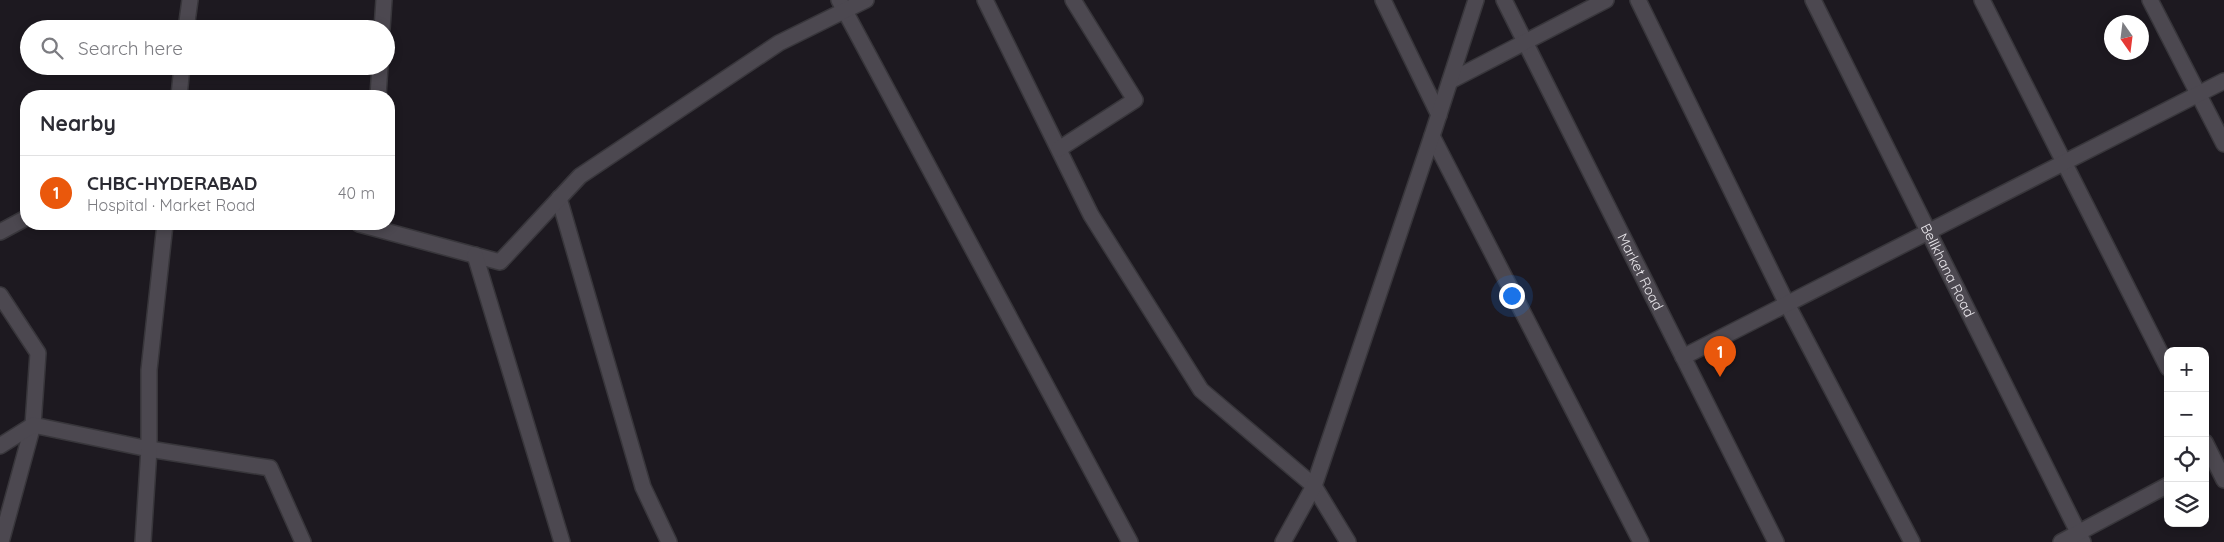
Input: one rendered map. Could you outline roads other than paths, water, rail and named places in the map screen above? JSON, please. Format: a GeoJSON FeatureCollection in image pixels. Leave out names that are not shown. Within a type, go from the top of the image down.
{"type":"FeatureCollection","features":[{"type":"Feature","properties":{"kind":"street"},"geometry":{"type":"LineString","coordinates":[[187,20],[190,0]]}},
{"type":"Feature","properties":{"kind":"street"},"geometry":{"type":"LineString","coordinates":[[383,20],[384,0]]}},
{"type":"Feature","properties":{"kind":"street"},"geometry":{"type":"LineString","coordinates":[[381,230],[500,262],[580,176],[780,43],[842,5],[866,0]]}},
{"type":"Feature","properties":{"kind":"street"},"geometry":{"type":"LineString","coordinates":[[985,0],[1091,215],[1200,390],[1314,486],[1348,542]]}},
{"type":"Feature","properties":{"kind":"street"},"geometry":{"type":"LineString","coordinates":[[1059,149],[1134,100],[1073,0]]}},
{"type":"Feature","properties":{"kind":"street"},"geometry":{"type":"LineString","coordinates":[[1383,0],[1439,114]]}},
{"type":"Feature","properties":{"kind":"street"},"geometry":{"type":"LineString","coordinates":[[1283,542],[1314,486],[1476,0]]}},
{"type":"Feature","properties":{"kind":"street","name":"Market Road"},"geometry":{"type":"LineString","coordinates":[[1504,0],[1776,542]]}},
{"type":"Feature","properties":{"kind":"street"},"geometry":{"type":"LineString","coordinates":[[1450,81],[1606,0]]}},
{"type":"Feature","properties":{"kind":"street"},"geometry":{"type":"LineString","coordinates":[[1638,0],[1787,304],[1912,542]]}},
{"type":"Feature","properties":{"kind":"street","name":"Bellkhana Road"},"geometry":{"type":"LineString","coordinates":[[1812,0],[2080,537]]}},
{"type":"Feature","properties":{"kind":"street"},"geometry":{"type":"LineString","coordinates":[[1982,0],[2164,360]]}},
{"type":"Feature","properties":{"kind":"street"},"geometry":{"type":"LineString","coordinates":[[2150,0],[2224,144]]}},
{"type":"Feature","properties":{"kind":"street"},"geometry":{"type":"LineString","coordinates":[[842,5],[1130,542]]}},
{"type":"Feature","properties":{"kind":"street"},"geometry":{"type":"LineString","coordinates":[[180,90],[181,75]]}},
{"type":"Feature","properties":{"kind":"street"},"geometry":{"type":"LineString","coordinates":[[378,90],[379,75]]}},
{"type":"Feature","properties":{"kind":"street"},"geometry":{"type":"LineString","coordinates":[[1683,357],[2224,81]]}},
{"type":"Feature","properties":{"kind":"street"},"geometry":{"type":"LineString","coordinates":[[1432,136],[1641,542]]}},
{"type":"Feature","properties":{"kind":"street"},"geometry":{"type":"LineString","coordinates":[[559,198],[644,487],[669,542]]}},
{"type":"Feature","properties":{"kind":"street"},"geometry":{"type":"LineString","coordinates":[[0,232],[20,221]]}},
{"type":"Feature","properties":{"kind":"street"},"geometry":{"type":"LineString","coordinates":[[143,542],[148,449],[149,370],[164,230]]}},
{"type":"Feature","properties":{"kind":"street"},"geometry":{"type":"LineString","coordinates":[[475,255],[562,542]]}},
{"type":"Feature","properties":{"kind":"street"},"geometry":{"type":"LineString","coordinates":[[0,295],[38,353],[33,425],[1,542]]}},
{"type":"Feature","properties":{"kind":"street"},"geometry":{"type":"LineString","coordinates":[[0,446],[33,425],[148,449],[270,468],[303,542]]}},
{"type":"Feature","properties":{"kind":"street"},"geometry":{"type":"LineString","coordinates":[[2214,460],[2224,480]]}},
{"type":"Feature","properties":{"kind":"street"},"geometry":{"type":"LineString","coordinates":[[2061,542],[2080,537],[2164,487]]}},
{"type":"Feature","properties":{"kind":"place","name":"CHBC-HYDERABAD"},"geometry":{"type":"Point","coordinates":[1720,377]}}]}
